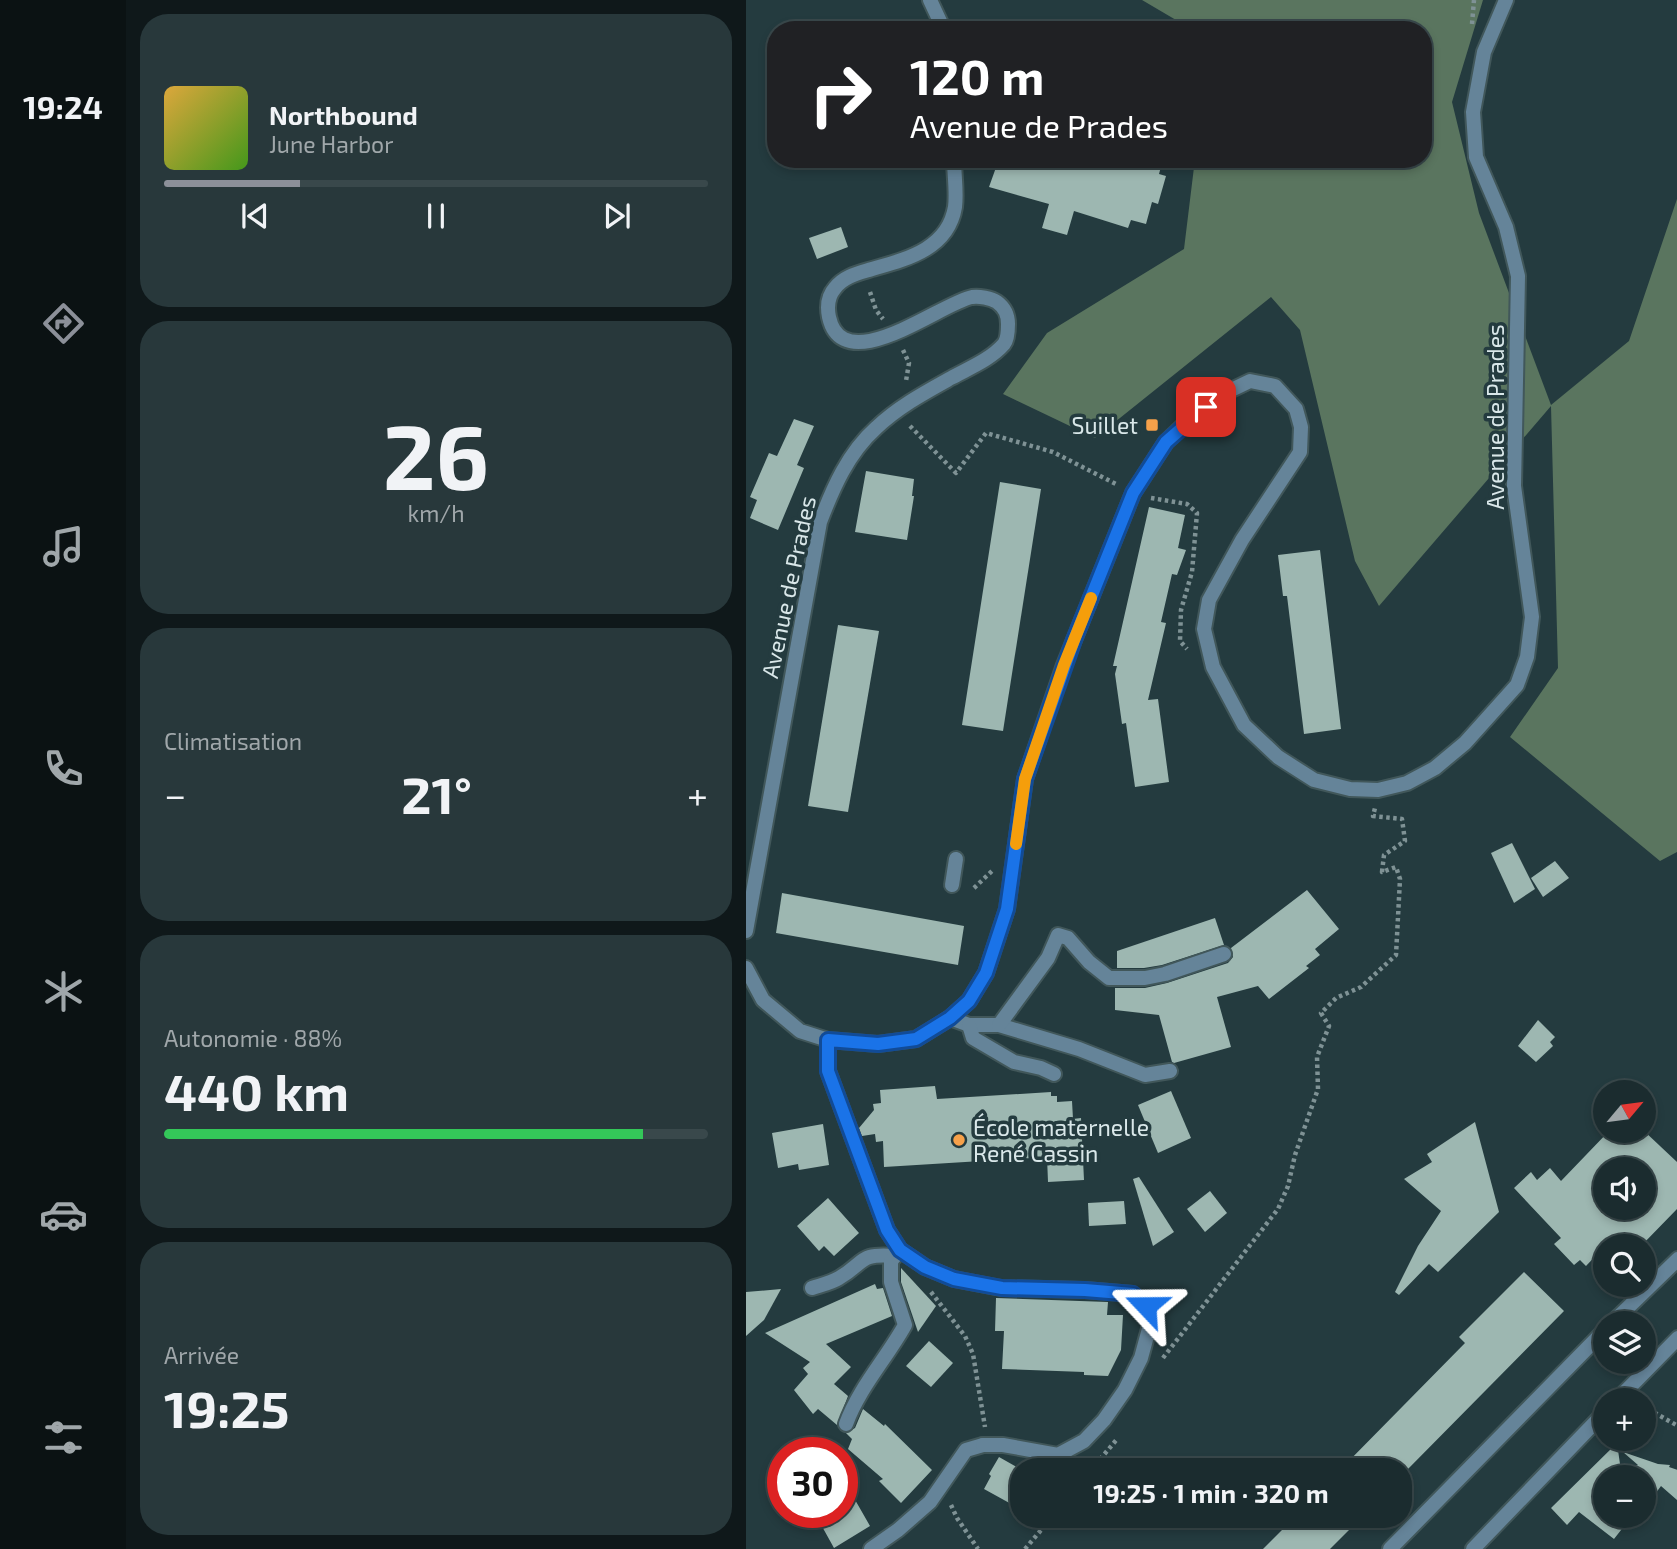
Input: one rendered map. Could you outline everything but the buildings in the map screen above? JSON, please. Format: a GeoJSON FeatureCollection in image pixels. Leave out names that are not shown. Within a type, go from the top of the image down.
{"type":"FeatureCollection","features":[{"type":"Feature","properties":{"kind":"street"},"geometry":{"type":"LineString","coordinates":[[930,0],[940,21]]}},
{"type":"Feature","properties":{"kind":"street","name":"Avenue de Prades"},"geometry":{"type":"LineString","coordinates":[[746,968],[763,1000],[800,1031],[828,1040],[878,1044],[916,1039],[950,1018],[969,1001],[986,973],[1007,909],[1025,779],[1064,665],[1133,493],[1166,442],[1189,419],[1223,394],[1250,381],[1274,386],[1296,409],[1301,427],[1300,452],[1242,540],[1209,600],[1204,629],[1213,667],[1244,724],[1278,757],[1314,780],[1350,789],[1378,790],[1408,783],[1435,768],[1465,743],[1517,685],[1527,657],[1532,617],[1514,486],[1518,275],[1506,227],[1476,157],[1473,112],[1484,52],[1506,0]]}},
{"type":"Feature","properties":{"kind":"street","name":"Avenue de Prades"},"geometry":{"type":"LineString","coordinates":[[746,931],[820,523],[834,484],[850,458],[874,429],[899,408],[991,357],[1006,341],[1008,322],[1005,308],[993,299],[971,297],[895,333],[858,343],[842,337],[830,323],[826,305],[835,288],[850,276],[908,259],[931,248],[947,230],[955,206],[954,168]]}},
{"type":"Feature","properties":{"kind":"street"},"geometry":{"type":"LineString","coordinates":[[952,885],[956,859]]}},
{"type":"Feature","properties":{"kind":"street"},"geometry":{"type":"LineString","coordinates":[[999,1025],[1048,958],[1058,935],[1068,937],[1089,962],[1109,978],[1145,978],[1165,974],[1224,954]]}},
{"type":"Feature","properties":{"kind":"street"},"geometry":{"type":"LineString","coordinates":[[950,1018],[969,1026],[999,1025],[1078,1049],[1145,1075],[1170,1071]]}},
{"type":"Feature","properties":{"kind":"street"},"geometry":{"type":"LineString","coordinates":[[969,1026],[973,1038],[1014,1062],[1054,1074]]}},
{"type":"Feature","properties":{"kind":"street"},"geometry":{"type":"LineString","coordinates":[[828,1040],[828,1071],[897,1253]]}},
{"type":"Feature","properties":{"kind":"street"},"geometry":{"type":"LineString","coordinates":[[846,1424],[854,1402],[891,1350],[905,1325],[891,1282],[891,1261],[897,1253]]}},
{"type":"Feature","properties":{"kind":"street"},"geometry":{"type":"LineString","coordinates":[[812,1289],[839,1278],[865,1257],[897,1253],[954,1279],[1002,1288],[1133,1294],[1146,1306],[1150,1325],[1141,1358],[1125,1390],[1084,1441],[1058,1455],[1003,1445],[983,1445],[966,1450],[930,1502],[871,1549]]}},
{"type":"Feature","properties":{"kind":"street"},"geometry":{"type":"LineString","coordinates":[[1624,1311],[1678,1259]]}},
{"type":"Feature","properties":{"kind":"street"},"geometry":{"type":"LineString","coordinates":[[1629,1388],[1678,1338]]}},
{"type":"Feature","properties":{"kind":"street"},"geometry":{"type":"LineString","coordinates":[[1390,1549],[1593,1341]]}},
{"type":"Feature","properties":{"kind":"street"},"geometry":{"type":"LineString","coordinates":[[1473,1549],[1593,1424]]}},
{"type":"Feature","properties":{"kind":"path"},"geometry":{"type":"LineString","coordinates":[[870,292],[876,310],[895,333],[909,363],[908,379],[893,393],[899,408],[913,430],[956,473],[986,433],[1053,452],[1116,484]]}},
{"type":"Feature","properties":{"kind":"path"},"geometry":{"type":"LineString","coordinates":[[1143,497],[1187,504],[1198,513],[1192,572],[1181,610],[1179,641]]}},
{"type":"Feature","properties":{"kind":"path"},"geometry":{"type":"LineString","coordinates":[[1161,1362],[1278,1209],[1288,1186],[1295,1155],[1318,1089],[1317,1057],[1329,1026],[1322,1013],[1336,998],[1361,987],[1396,955],[1400,879],[1396,867],[1382,872],[1384,855],[1405,841],[1402,818],[1373,816],[1375,806]]}},
{"type":"Feature","properties":{"kind":"path"},"geometry":{"type":"LineString","coordinates":[[924,1283],[965,1336],[973,1354],[986,1422],[983,1445]]}},
{"type":"Feature","properties":{"kind":"path"},"geometry":{"type":"LineString","coordinates":[[1656,1414],[1678,1426]]}},
{"type":"Feature","properties":{"kind":"path"},"geometry":{"type":"LineString","coordinates":[[1101,1458],[1117,1440],[1123,1428]]}},
{"type":"Feature","properties":{"kind":"path"},"geometry":{"type":"LineString","coordinates":[[954,1495],[950,1502],[957,1518],[978,1549]]}},
{"type":"Feature","properties":{"kind":"path"},"geometry":{"type":"LineString","coordinates":[[1025,1549],[1043,1528]]}},
{"type":"Feature","properties":{"kind":"green space"},"geometry":{"type":"Polygon","coordinates":[[[1142,0],[1483,0],[1452,102],[1479,213],[1551,405],[1629,341],[1677,199],[1677,852],[1660,861],[1510,737],[1558,668],[1551,406],[1379,606],[1355,561],[1300,330],[1271,297],[1095,438],[1003,394],[1047,333],[1184,249],[1194,168],[1432,168],[1432,21],[1178,21],[1142,0]]]}},
{"type":"Feature","properties":{"kind":"slow traffic"},"geometry":{"type":"LineString","coordinates":[[1016,844],[1025,779],[1064,665],[1091,598]]}},
{"type":"Feature","properties":{"kind":"place","name":"Suillet"},"geometry":{"type":"Point","coordinates":[1152,425]}},
{"type":"Feature","properties":{"kind":"place","name":"École maternelle René Cassin"},"geometry":{"type":"Point","coordinates":[959,1140]}},
{"type":"Feature","properties":{"kind":"route"},"geometry":{"type":"LineString","coordinates":[[1146,1306],[1133,1294],[1002,1288],[954,1279],[925,1267],[900,1250],[887,1230],[828,1071],[828,1040],[878,1044],[916,1039],[950,1018],[969,1001],[986,973],[1007,909],[1025,779],[1064,665],[1133,493],[1166,442],[1189,419],[1206,407]]}}]}
